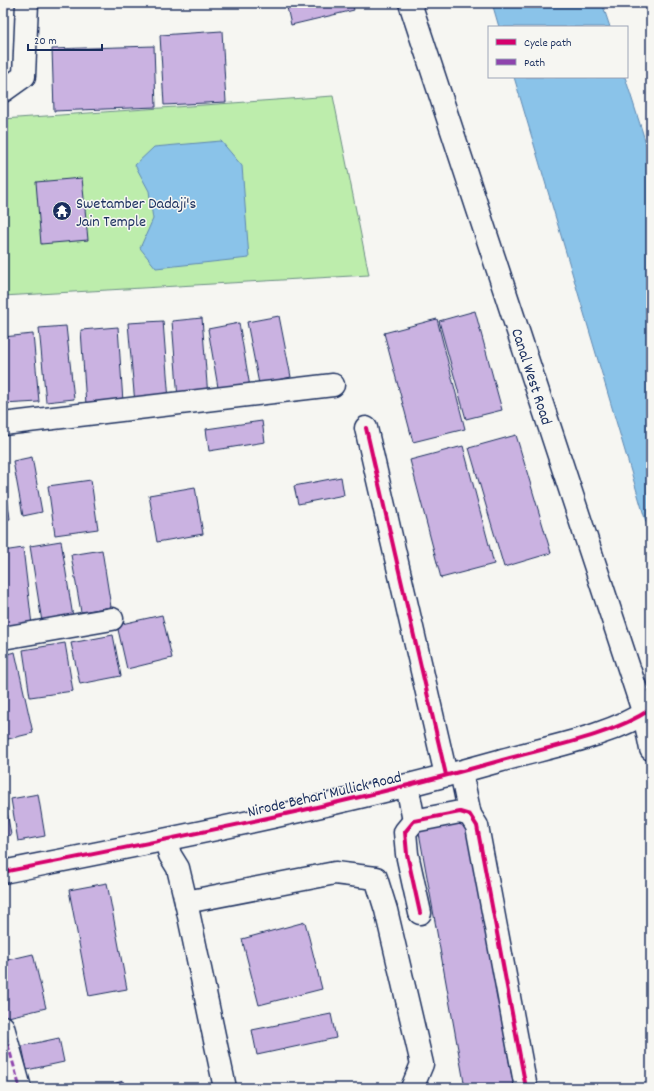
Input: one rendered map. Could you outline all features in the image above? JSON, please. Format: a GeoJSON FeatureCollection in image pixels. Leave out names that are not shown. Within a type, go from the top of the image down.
{"type":"FeatureCollection","features":[{"type":"Feature","properties":{"kind":"street"},"geometry":{"type":"LineString","coordinates":[[3,91],[24,76],[27,3]]}},
{"type":"Feature","properties":{"kind":"street","name":"Canal West Road"},"geometry":{"type":"LineString","coordinates":[[410,3],[648,711],[651,749]]}},
{"type":"Feature","properties":{"kind":"street"},"geometry":{"type":"LineString","coordinates":[[3,424],[333,385]]}},
{"type":"Feature","properties":{"kind":"street"},"geometry":{"type":"LineString","coordinates":[[366,428],[454,774],[470,815],[477,826],[526,1088]]}},
{"type":"Feature","properties":{"kind":"street"},"geometry":{"type":"LineString","coordinates":[[3,638],[112,619]]}},
{"type":"Feature","properties":{"kind":"street","name":"Nirode Behari Mullick Road"},"geometry":{"type":"LineString","coordinates":[[3,872],[268,819],[454,774],[614,729],[648,711]]}},
{"type":"Feature","properties":{"kind":"street"},"geometry":{"type":"LineString","coordinates":[[407,785],[414,821]]}},
{"type":"Feature","properties":{"kind":"street"},"geometry":{"type":"LineString","coordinates":[[420,913],[407,854],[405,832],[414,821],[460,812],[470,815]]}},
{"type":"Feature","properties":{"kind":"street"},"geometry":{"type":"LineString","coordinates":[[174,838],[183,853],[178,868],[225,1088]]}},
{"type":"Feature","properties":{"kind":"street"},"geometry":{"type":"LineString","coordinates":[[186,902],[336,873],[376,878],[386,910],[422,1064],[412,1088]]}},
{"type":"Feature","properties":{"kind":"street"},"geometry":{"type":"LineString","coordinates":[[3,1027],[20,1088]]}},
{"type":"Feature","properties":{"kind":"green space"},"geometry":{"type":"Polygon","coordinates":[[[333,96],[369,275],[3,296],[3,119],[333,96]]]}},
{"type":"Feature","properties":{"kind":"water"},"geometry":{"type":"Polygon","coordinates":[[[492,3],[602,3],[610,26],[499,26],[492,3]]]}},
{"type":"Feature","properties":{"kind":"water"},"geometry":{"type":"Polygon","coordinates":[[[514,78],[625,78],[651,159],[651,539],[514,78]]]}},
{"type":"Feature","properties":{"kind":"water"},"geometry":{"type":"Polygon","coordinates":[[[221,141],[242,166],[249,258],[156,268],[140,248],[153,219],[149,191],[135,165],[154,147],[221,141]]]}},
{"type":"Feature","properties":{"kind":"building"},"geometry":{"type":"Polygon","coordinates":[[[286,3],[352,3],[354,10],[291,25],[286,3]]]}},
{"type":"Feature","properties":{"kind":"building"},"geometry":{"type":"Polygon","coordinates":[[[222,31],[226,102],[164,105],[160,35],[222,31]]]}},
{"type":"Feature","properties":{"kind":"building"},"geometry":{"type":"Polygon","coordinates":[[[154,46],[156,107],[54,111],[52,49],[154,46]]]}},
{"type":"Feature","properties":{"kind":"building","name":"Swetamber Dadaji's Jain Temple"},"geometry":{"type":"Polygon","coordinates":[[[82,178],[88,240],[41,244],[36,182],[82,178]]]}},
{"type":"Feature","properties":{"kind":"building"},"geometry":{"type":"Polygon","coordinates":[[[475,311],[502,410],[466,419],[439,321],[475,311]]]}},
{"type":"Feature","properties":{"kind":"building"},"geometry":{"type":"Polygon","coordinates":[[[279,316],[291,377],[259,384],[247,322],[279,316]]]}},
{"type":"Feature","properties":{"kind":"building"},"geometry":{"type":"Polygon","coordinates":[[[202,318],[208,397],[178,399],[172,321],[202,318]]]}},
{"type":"Feature","properties":{"kind":"building"},"geometry":{"type":"Polygon","coordinates":[[[437,319],[465,429],[413,442],[384,333],[437,319]]]}},
{"type":"Feature","properties":{"kind":"building"},"geometry":{"type":"Polygon","coordinates":[[[163,321],[169,401],[135,404],[128,323],[163,321]]]}},
{"type":"Feature","properties":{"kind":"building"},"geometry":{"type":"Polygon","coordinates":[[[239,323],[251,393],[220,399],[208,329],[239,323]]]}},
{"type":"Feature","properties":{"kind":"building"},"geometry":{"type":"Polygon","coordinates":[[[66,326],[74,399],[46,402],[39,328],[66,326]]]}},
{"type":"Feature","properties":{"kind":"building"},"geometry":{"type":"Polygon","coordinates":[[[118,327],[123,402],[86,405],[81,330],[118,327]]]}},
{"type":"Feature","properties":{"kind":"building"},"geometry":{"type":"Polygon","coordinates":[[[33,334],[39,402],[3,404],[3,337],[33,334]]]}},
{"type":"Feature","properties":{"kind":"building"},"geometry":{"type":"Polygon","coordinates":[[[262,421],[265,442],[209,451],[206,429],[262,421]]]}},
{"type":"Feature","properties":{"kind":"building"},"geometry":{"type":"Polygon","coordinates":[[[516,435],[551,553],[504,567],[469,448],[516,435]]]}},
{"type":"Feature","properties":{"kind":"building"},"geometry":{"type":"Polygon","coordinates":[[[463,446],[494,564],[441,578],[410,460],[463,446]]]}},
{"type":"Feature","properties":{"kind":"building"},"geometry":{"type":"Polygon","coordinates":[[[32,457],[42,512],[23,516],[13,461],[32,457]]]}},
{"type":"Feature","properties":{"kind":"building"},"geometry":{"type":"Polygon","coordinates":[[[3,464],[10,519],[3,520],[3,464]]]}},
{"type":"Feature","properties":{"kind":"building"},"geometry":{"type":"Polygon","coordinates":[[[341,477],[344,495],[298,504],[294,486],[341,477]]]}},
{"type":"Feature","properties":{"kind":"building"},"geometry":{"type":"Polygon","coordinates":[[[91,480],[98,529],[55,535],[48,486],[91,480]]]}},
{"type":"Feature","properties":{"kind":"building"},"geometry":{"type":"Polygon","coordinates":[[[195,487],[203,534],[157,542],[149,495],[195,487]]]}},
{"type":"Feature","properties":{"kind":"building"},"geometry":{"type":"Polygon","coordinates":[[[61,541],[73,617],[42,622],[30,546],[61,541]]]}},
{"type":"Feature","properties":{"kind":"building"},"geometry":{"type":"Polygon","coordinates":[[[23,548],[32,625],[3,629],[3,551],[23,548]]]}},
{"type":"Feature","properties":{"kind":"building"},"geometry":{"type":"Polygon","coordinates":[[[102,550],[111,607],[81,612],[71,555],[102,550]]]}},
{"type":"Feature","properties":{"kind":"building"},"geometry":{"type":"Polygon","coordinates":[[[162,615],[172,658],[127,669],[117,625],[162,615]]]}},
{"type":"Feature","properties":{"kind":"building"},"geometry":{"type":"Polygon","coordinates":[[[113,635],[121,676],[80,684],[71,643],[113,635]]]}},
{"type":"Feature","properties":{"kind":"building"},"geometry":{"type":"Polygon","coordinates":[[[65,643],[73,691],[30,697],[23,650],[65,643]]]}},
{"type":"Feature","properties":{"kind":"building"},"geometry":{"type":"Polygon","coordinates":[[[15,652],[33,733],[4,740],[3,655],[15,652]]]}},
{"type":"Feature","properties":{"kind":"building"},"geometry":{"type":"Polygon","coordinates":[[[3,788],[11,835],[3,837],[3,788]]]}},
{"type":"Feature","properties":{"kind":"building"},"geometry":{"type":"Polygon","coordinates":[[[38,794],[45,836],[18,841],[11,799],[38,794]]]}},
{"type":"Feature","properties":{"kind":"building"},"geometry":{"type":"Polygon","coordinates":[[[465,818],[514,1088],[465,1088],[418,827],[465,818]]]}},
{"type":"Feature","properties":{"kind":"building"},"geometry":{"type":"Polygon","coordinates":[[[107,883],[127,989],[89,996],[69,890],[107,883]]]}},
{"type":"Feature","properties":{"kind":"building"},"geometry":{"type":"Polygon","coordinates":[[[305,922],[322,989],[259,1005],[242,939],[305,922]]]}},
{"type":"Feature","properties":{"kind":"building"},"geometry":{"type":"Polygon","coordinates":[[[33,954],[46,1008],[4,1018],[3,961],[33,954]]]}},
{"type":"Feature","properties":{"kind":"building"},"geometry":{"type":"Polygon","coordinates":[[[331,1014],[336,1038],[257,1055],[252,1030],[331,1014]]]}},
{"type":"Feature","properties":{"kind":"building"},"geometry":{"type":"Polygon","coordinates":[[[59,1038],[64,1062],[27,1070],[22,1046],[59,1038]]]}},
{"type":"Feature","properties":{"kind":"building"},"geometry":{"type":"Polygon","coordinates":[[[123,1081],[125,1088],[99,1088],[123,1081]]]}},
{"type":"Feature","properties":{"kind":"building"},"geometry":{"type":"Polygon","coordinates":[[[10,1082],[11,1088],[3,1088],[3,1084],[10,1082]]]}},
{"type":"Feature","properties":{"kind":"marked path"},"geometry":{"type":"LineString","coordinates":[[3,1027],[20,1088]]}},
{"type":"Feature","properties":{"kind":"cycle path"},"geometry":{"type":"LineString","coordinates":[[366,428],[446,775]]}},
{"type":"Feature","properties":{"kind":"cycle path"},"geometry":{"type":"LineString","coordinates":[[3,872],[314,808],[438,778],[597,734],[634,719],[651,709]]}},
{"type":"Feature","properties":{"kind":"cycle path"},"geometry":{"type":"LineString","coordinates":[[420,913],[407,854],[405,832],[414,821],[460,812],[470,815],[477,826],[526,1088]]}},
{"type":"Feature","properties":{"kind":"place","name":"Swetamber Dadaji's Jain Temple"},"geometry":{"type":"Point","coordinates":[62,211]}}]}
